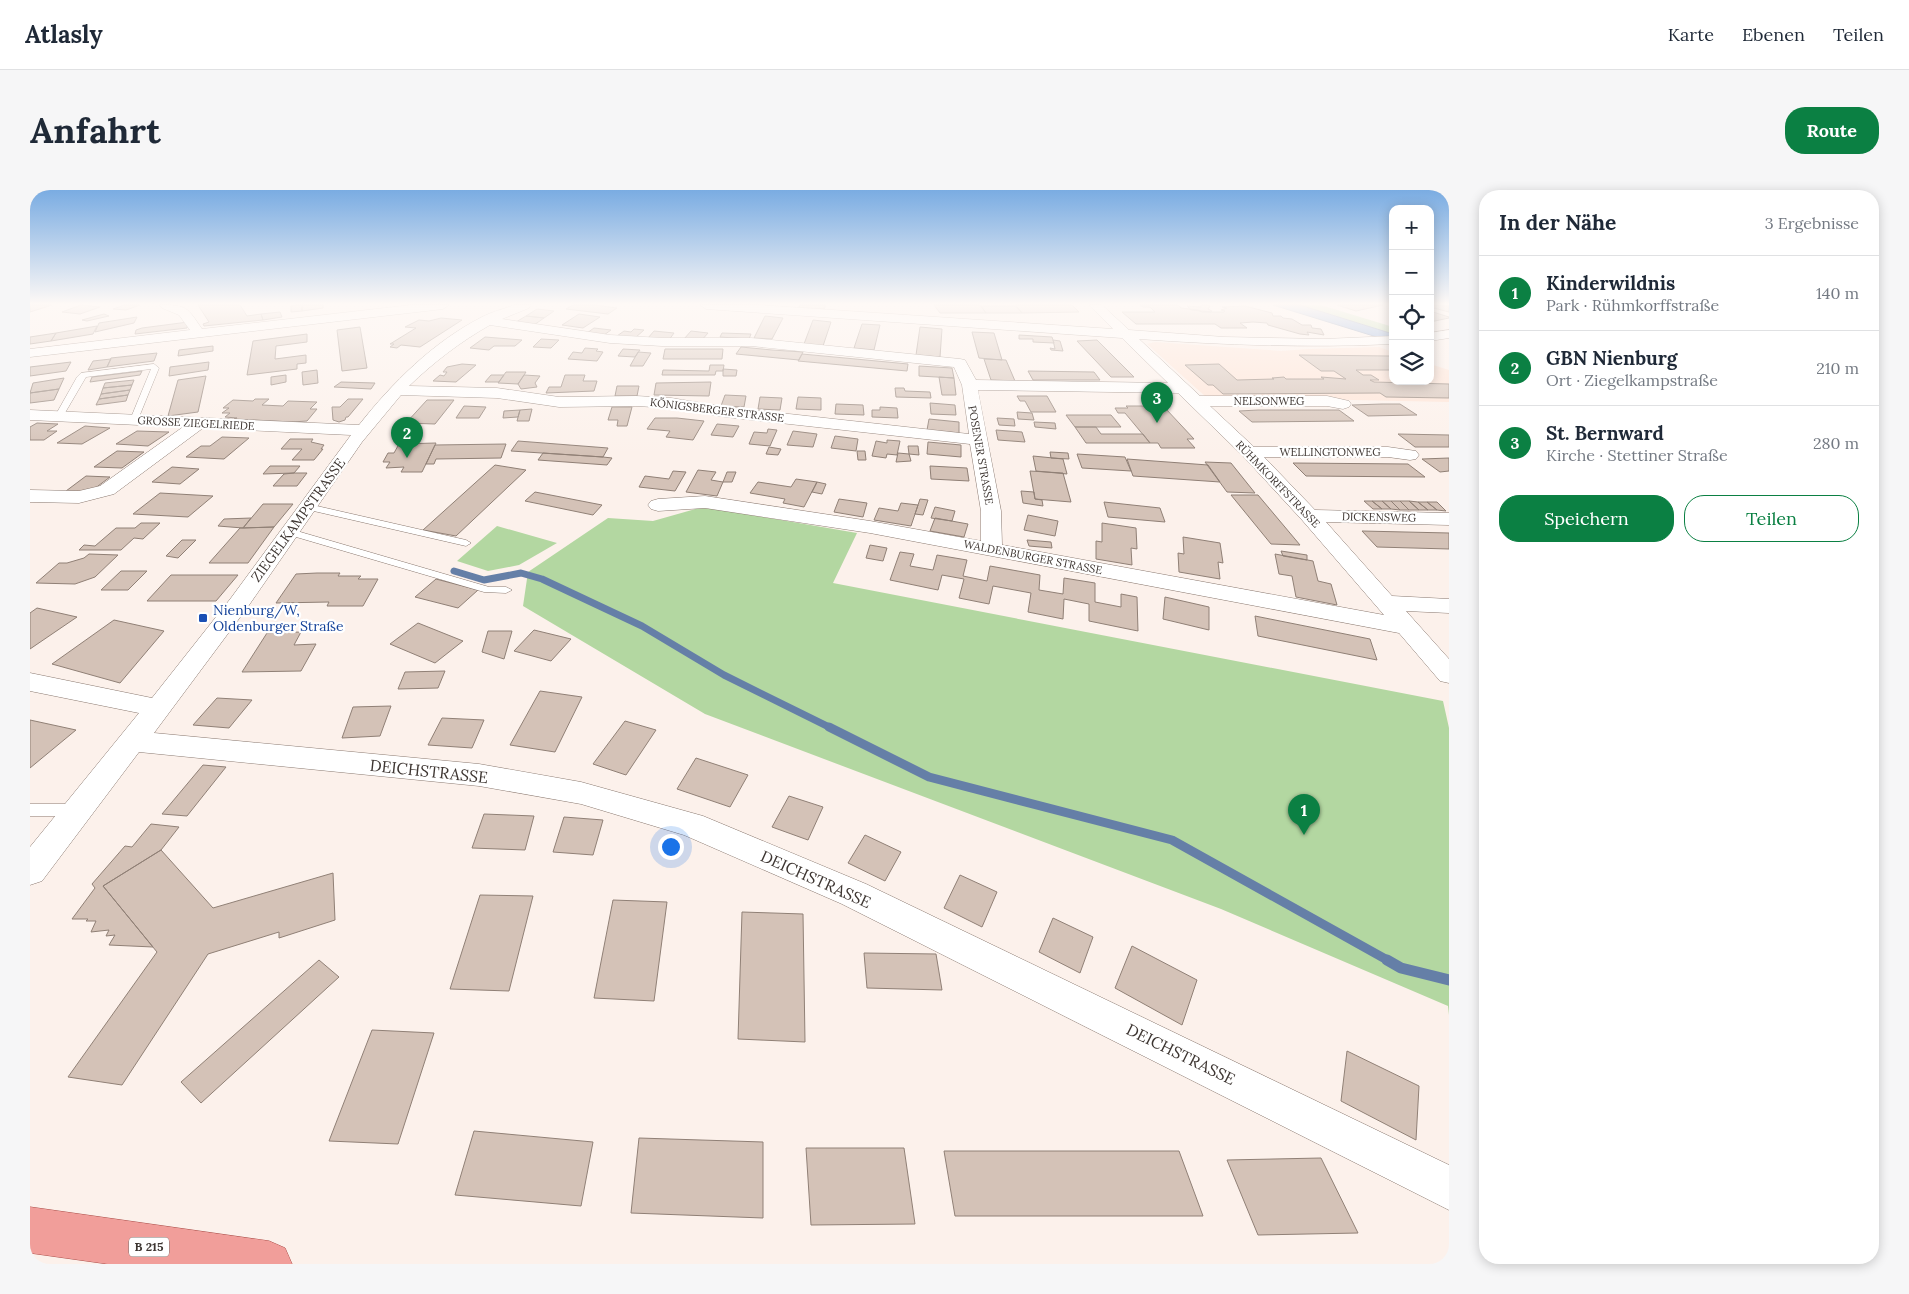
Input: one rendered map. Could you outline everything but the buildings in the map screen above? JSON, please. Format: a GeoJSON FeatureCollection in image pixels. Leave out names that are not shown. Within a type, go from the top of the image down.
{"type":"FeatureCollection","features":[{"type":"Feature","properties":{"kind":"main road","name":"B 215"},"geometry":{"type":"LineString","coordinates":[[30,1230],[269,1264]]}},
{"type":"Feature","properties":{"kind":"street","name":"ZIEGELKAMPSTRASSE"},"geometry":{"type":"LineString","coordinates":[[30,871],[228,618],[362,430],[395,390],[434,355]]}},
{"type":"Feature","properties":{"kind":"street","name":"POSENER STRASSE"},"geometry":{"type":"LineString","coordinates":[[882,355],[960,363],[970,385],[991,511],[992,550]]}},
{"type":"Feature","properties":{"kind":"street","name":"RÜHMKORFFSTRASSE"},"geometry":{"type":"LineString","coordinates":[[1147,355],[1249,452],[1388,604],[1449,675]]}},
{"type":"Feature","properties":{"kind":"street","name":"NELSONWEG"},"geometry":{"type":"LineString","coordinates":[[970,385],[1327,401],[1342,404]]}},
{"type":"Feature","properties":{"kind":"street","name":"KÖNIGSBERGER STRASSE"},"geometry":{"type":"LineString","coordinates":[[395,390],[498,393],[528,399],[559,402],[636,401],[671,403],[726,412],[978,440]]}},
{"type":"Feature","properties":{"kind":"street","name":"GROSSE ZIEGELRIEDE"},"geometry":{"type":"LineString","coordinates":[[30,416],[362,430]]}},
{"type":"Feature","properties":{"kind":"street"},"geometry":{"type":"LineString","coordinates":[[30,496],[82,497],[97,495],[107,490],[199,423]]}},
{"type":"Feature","properties":{"kind":"street","name":"WELLINGTONWEG"},"geometry":{"type":"LineString","coordinates":[[1249,452],[1388,452],[1410,455]]}},
{"type":"Feature","properties":{"kind":"street","name":"WALDENBURGER STRASSE"},"geometry":{"type":"LineString","coordinates":[[658,505],[705,502],[870,527],[1407,627]]}},
{"type":"Feature","properties":{"kind":"street","name":"DICKENSWEG"},"geometry":{"type":"LineString","coordinates":[[1309,516],[1449,519]]}},
{"type":"Feature","properties":{"kind":"street"},"geometry":{"type":"LineString","coordinates":[[1388,604],[1449,606]]}},
{"type":"Feature","properties":{"kind":"street"},"geometry":{"type":"LineString","coordinates":[[30,682],[157,708]]}},
{"type":"Feature","properties":{"kind":"street","name":"DEICHSTRASSE"},"geometry":{"type":"LineString","coordinates":[[132,741],[479,775],[581,793],[692,825],[854,894],[1449,1188]]}},
{"type":"Feature","properties":{"kind":"lane"},"geometry":{"type":"LineString","coordinates":[[58,416],[84,375],[154,366],[155,368],[134,420]]}},
{"type":"Feature","properties":{"kind":"lane"},"geometry":{"type":"LineString","coordinates":[[308,507],[466,542]]}},
{"type":"Feature","properties":{"kind":"lane"},"geometry":{"type":"LineString","coordinates":[[290,532],[488,590],[506,590]]}},
{"type":"Feature","properties":{"kind":"lane"},"geometry":{"type":"LineString","coordinates":[[30,810],[77,810]]}},
{"type":"Feature","properties":{"kind":"shaded area"},"geometry":{"type":"Polygon","coordinates":[[[1159,355],[1389,355],[1389,385],[1434,385],[1434,365],[1449,370],[1449,402],[1206,397],[1159,355]]]}},
{"type":"Feature","properties":{"kind":"green space"},"geometry":{"type":"Polygon","coordinates":[[[699,508],[716,509],[857,533],[833,583],[1443,701],[1449,728],[1449,1015],[1448,1006],[1221,909],[705,714],[523,606],[528,572],[608,518],[653,521],[699,508]]]}},
{"type":"Feature","properties":{"kind":"green space"},"geometry":{"type":"Polygon","coordinates":[[[497,526],[557,543],[519,565],[488,571],[457,561],[497,526]]]}},
{"type":"Feature","properties":{"kind":"waterway"},"geometry":{"type":"LineString","coordinates":[[454,571],[484,580],[521,573],[542,579],[642,626],[724,675],[831,728]]}},
{"type":"Feature","properties":{"kind":"waterway"},"geometry":{"type":"LineString","coordinates":[[831,728],[929,777],[1172,840],[1389,961]]}},
{"type":"Feature","properties":{"kind":"waterway"},"geometry":{"type":"LineString","coordinates":[[1387,960],[1401,968],[1449,980]]}},
{"type":"Feature","properties":{"kind":"place","name":"St. Bernward"},"geometry":{"type":"Point","coordinates":[1157,423]}},
{"type":"Feature","properties":{"kind":"place","name":"GBN Nienburg"},"geometry":{"type":"Point","coordinates":[407,458]}},
{"type":"Feature","properties":{"kind":"place","name":"Nienburg/W, Oldenburger Straße"},"geometry":{"type":"Point","coordinates":[203,618]}},
{"type":"Feature","properties":{"kind":"place","name":"Kinderwildnis"},"geometry":{"type":"Point","coordinates":[1304,835]}}]}
